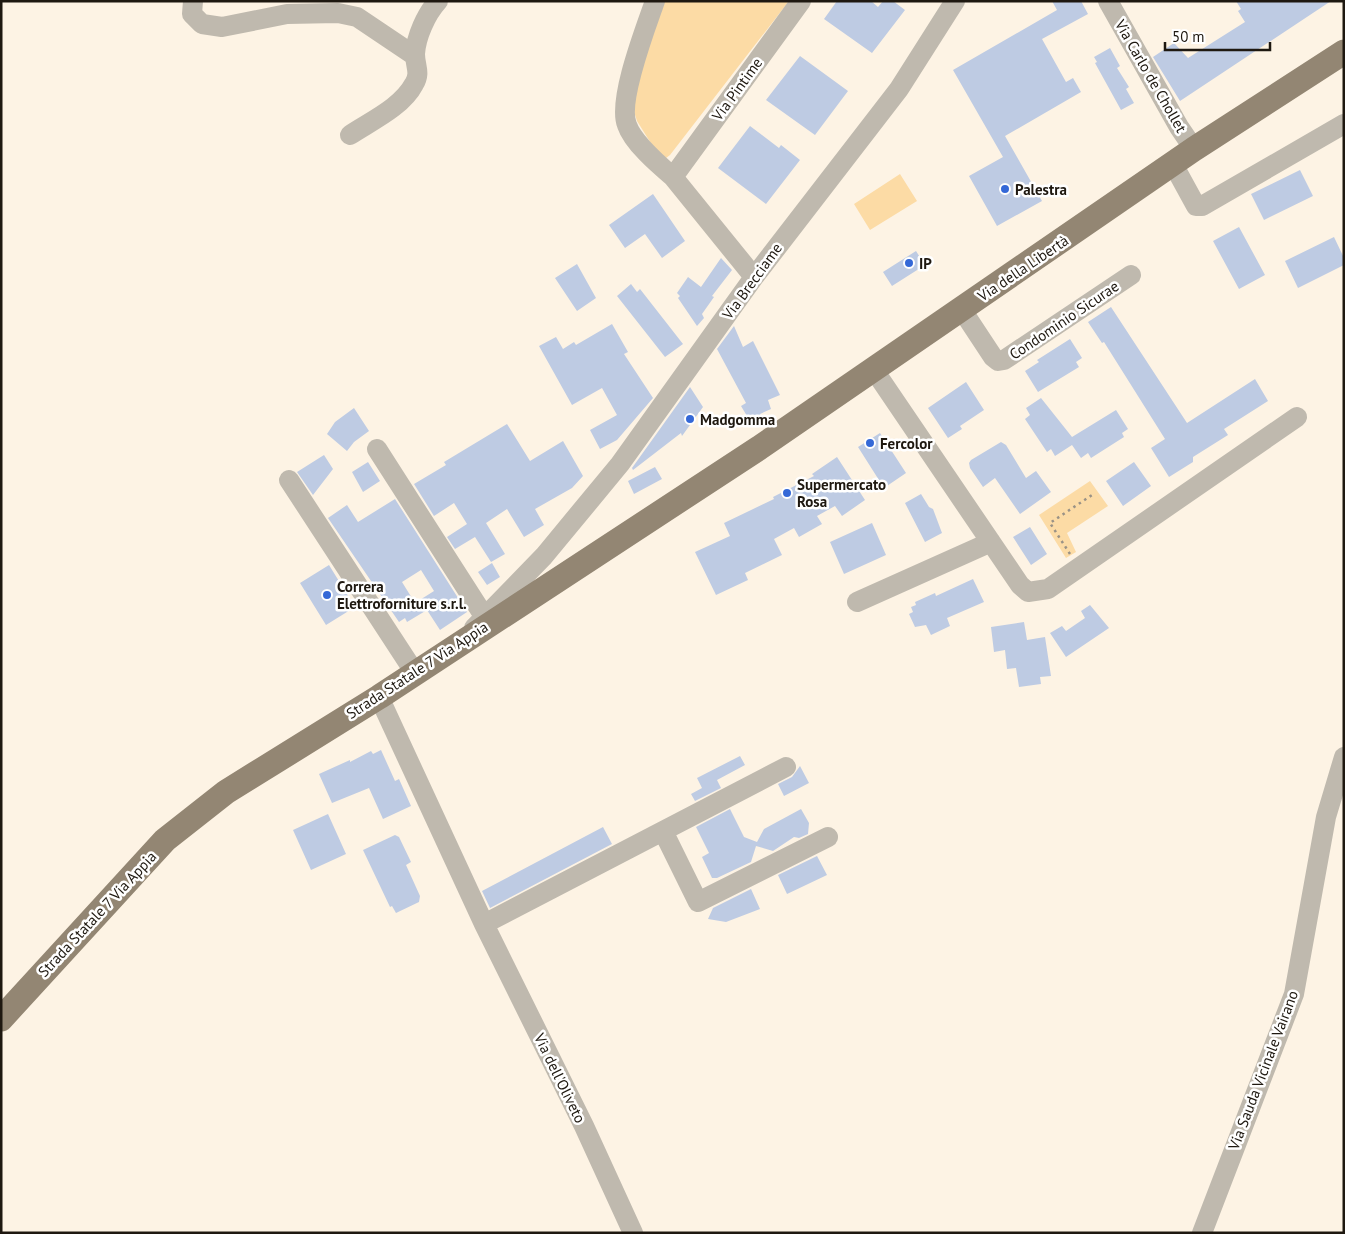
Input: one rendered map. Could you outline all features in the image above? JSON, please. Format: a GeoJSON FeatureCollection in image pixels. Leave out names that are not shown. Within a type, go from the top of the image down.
{"type":"FeatureCollection","features":[{"type":"Feature","properties":{"kind":"main road","name":"Via della Libertà"},"geometry":{"type":"LineString","coordinates":[[874,370],[1194,149],[1344,52]]}},
{"type":"Feature","properties":{"kind":"main road","name":"Strada Statale 7 Via Appia"},"geometry":{"type":"LineString","coordinates":[[1,1019],[165,840],[226,792],[379,697],[874,370]]}},
{"type":"Feature","properties":{"kind":"street"},"geometry":{"type":"LineString","coordinates":[[193,1],[192,14],[202,24],[222,27],[287,14],[338,13],[357,17],[415,56]]}},
{"type":"Feature","properties":{"kind":"street"},"geometry":{"type":"LineString","coordinates":[[350,135],[405,98],[419,74],[415,56],[418,36],[438,1]]}},
{"type":"Feature","properties":{"kind":"street"},"geometry":{"type":"LineString","coordinates":[[655,1],[632,71],[625,108],[627,125],[650,158],[673,176],[754,278]]}},
{"type":"Feature","properties":{"kind":"street","name":"Via Pintime"},"geometry":{"type":"LineString","coordinates":[[673,176],[801,1]]}},
{"type":"Feature","properties":{"kind":"street","name":"Via Brecciame"},"geometry":{"type":"LineString","coordinates":[[464,640],[484,616],[544,556],[620,464],[754,278],[898,89],[954,1]]}},
{"type":"Feature","properties":{"kind":"street","name":"Via Carlo de Chollet"},"geometry":{"type":"LineString","coordinates":[[1108,1],[1178,125],[1194,149]]}},
{"type":"Feature","properties":{"kind":"street"},"geometry":{"type":"LineString","coordinates":[[1173,164],[1191,199],[1196,206],[1202,206],[1344,124]]}},
{"type":"Feature","properties":{"kind":"street","name":"Condominio Sicurae"},"geometry":{"type":"LineString","coordinates":[[962,310],[993,356],[998,361],[1004,360],[1131,275]]}},
{"type":"Feature","properties":{"kind":"street"},"geometry":{"type":"LineString","coordinates":[[874,370],[1020,585],[1028,592],[1048,589],[1297,417]]}},
{"type":"Feature","properties":{"kind":"street"},"geometry":{"type":"LineString","coordinates":[[377,449],[484,616]]}},
{"type":"Feature","properties":{"kind":"street"},"geometry":{"type":"LineString","coordinates":[[289,480],[414,673]]}},
{"type":"Feature","properties":{"kind":"street"},"geometry":{"type":"LineString","coordinates":[[857,602],[991,542]]}},
{"type":"Feature","properties":{"kind":"street"},"geometry":{"type":"LineString","coordinates":[[544,556],[541,564],[542,572],[549,577],[560,579]]}},
{"type":"Feature","properties":{"kind":"street","name":"Via dell'Oliveto"},"geometry":{"type":"LineString","coordinates":[[379,697],[484,924],[584,1126],[633,1233]]}},
{"type":"Feature","properties":{"kind":"street","name":"Via Sauda Vicinale Vairano"},"geometry":{"type":"LineString","coordinates":[[1202,1233],[1294,994],[1326,817],[1344,757]]}},
{"type":"Feature","properties":{"kind":"street"},"geometry":{"type":"LineString","coordinates":[[484,924],[786,767]]}},
{"type":"Feature","properties":{"kind":"street"},"geometry":{"type":"LineString","coordinates":[[663,831],[698,902],[828,836]]}},
{"type":"Feature","properties":{"kind":"path"},"geometry":{"type":"LineString","coordinates":[[1079,568],[1050,523],[1095,493]]}},
{"type":"Feature","properties":{"kind":"shaded area"},"geometry":{"type":"Polygon","coordinates":[[[660,1],[789,1],[670,155],[662,161],[637,121],[630,99],[660,1]]]}},
{"type":"Feature","properties":{"kind":"shaded area"},"geometry":{"type":"Polygon","coordinates":[[[900,174],[917,201],[870,230],[854,204],[900,174]]]}},
{"type":"Feature","properties":{"kind":"shaded area"},"geometry":{"type":"Polygon","coordinates":[[[1090,481],[1108,506],[1067,533],[1076,552],[1066,558],[1039,515],[1090,481]]]}},
{"type":"Feature","properties":{"kind":"building"},"geometry":{"type":"Polygon","coordinates":[[[837,1],[871,1],[878,7],[883,1],[893,1],[905,10],[872,53],[824,19],[837,1]]]}},
{"type":"Feature","properties":{"kind":"building"},"geometry":{"type":"Polygon","coordinates":[[[1052,1],[1081,1],[1088,14],[1042,39],[1066,82],[1073,78],[1081,92],[1005,136],[1042,201],[997,226],[969,176],[1003,157],[953,70],[1057,10],[1052,1]]]}},
{"type":"Feature","properties":{"kind":"building"},"geometry":{"type":"Polygon","coordinates":[[[1236,1],[1331,1],[1180,101],[1153,57],[1174,43],[1188,58],[1245,22],[1238,11],[1241,9],[1236,1]]]}},
{"type":"Feature","properties":{"kind":"building"},"geometry":{"type":"Polygon","coordinates":[[[1110,48],[1120,66],[1117,68],[1129,87],[1126,89],[1134,103],[1121,110],[1095,63],[1097,62],[1094,57],[1110,48]]]}},
{"type":"Feature","properties":{"kind":"building"},"geometry":{"type":"Polygon","coordinates":[[[800,56],[848,91],[815,135],[766,100],[800,56]]]}},
{"type":"Feature","properties":{"kind":"building"},"geometry":{"type":"Polygon","coordinates":[[[750,126],[779,148],[781,145],[800,160],[766,204],[718,168],[750,126]]]}},
{"type":"Feature","properties":{"kind":"building"},"geometry":{"type":"Polygon","coordinates":[[[1300,170],[1313,196],[1264,220],[1251,194],[1300,170]]]}},
{"type":"Feature","properties":{"kind":"building"},"geometry":{"type":"Polygon","coordinates":[[[653,194],[685,241],[662,258],[645,234],[625,248],[609,225],[653,194]]]}},
{"type":"Feature","properties":{"kind":"building"},"geometry":{"type":"Polygon","coordinates":[[[1239,227],[1265,275],[1239,289],[1213,241],[1239,227]]]}},
{"type":"Feature","properties":{"kind":"building"},"geometry":{"type":"Polygon","coordinates":[[[1334,237],[1344,258],[1344,265],[1298,288],[1285,261],[1334,237]]]}},
{"type":"Feature","properties":{"kind":"building"},"geometry":{"type":"Polygon","coordinates":[[[916,251],[925,265],[892,286],[883,272],[916,251]]]}},
{"type":"Feature","properties":{"kind":"building"},"geometry":{"type":"Polygon","coordinates":[[[721,258],[732,270],[712,296],[714,297],[702,314],[704,318],[697,326],[678,298],[680,296],[677,293],[688,277],[701,287],[721,258]]]}},
{"type":"Feature","properties":{"kind":"building"},"geometry":{"type":"Polygon","coordinates":[[[577,264],[596,298],[577,311],[555,278],[577,264]]]}},
{"type":"Feature","properties":{"kind":"building"},"geometry":{"type":"Polygon","coordinates":[[[631,284],[637,292],[640,289],[683,344],[665,357],[617,296],[631,284]]]}},
{"type":"Feature","properties":{"kind":"building"},"geometry":{"type":"Polygon","coordinates":[[[1111,307],[1187,423],[1255,379],[1268,401],[1224,429],[1228,435],[1193,457],[1193,462],[1169,477],[1151,448],[1165,439],[1104,342],[1102,343],[1088,322],[1111,307]]]}},
{"type":"Feature","properties":{"kind":"building"},"geometry":{"type":"Polygon","coordinates":[[[612,324],[628,352],[624,354],[653,398],[617,440],[600,449],[590,430],[617,415],[602,388],[572,405],[539,346],[556,337],[563,349],[574,342],[576,345],[612,324]]]}},
{"type":"Feature","properties":{"kind":"building"},"geometry":{"type":"Polygon","coordinates":[[[734,326],[743,347],[753,341],[780,395],[768,400],[771,409],[760,414],[763,420],[753,426],[741,406],[746,403],[717,349],[734,326]]]}},
{"type":"Feature","properties":{"kind":"building"},"geometry":{"type":"Polygon","coordinates":[[[1070,339],[1082,358],[1076,362],[1079,367],[1038,392],[1025,371],[1039,362],[1037,360],[1070,339]]]}},
{"type":"Feature","properties":{"kind":"building"},"geometry":{"type":"Polygon","coordinates":[[[966,382],[984,410],[960,426],[962,429],[948,438],[928,408],[966,382]]]}},
{"type":"Feature","properties":{"kind":"building"},"geometry":{"type":"Polygon","coordinates":[[[690,387],[703,407],[682,436],[681,433],[633,470],[632,468],[690,387]]]}},
{"type":"Feature","properties":{"kind":"building"},"geometry":{"type":"Polygon","coordinates":[[[1041,398],[1072,437],[1116,410],[1128,429],[1122,433],[1124,437],[1091,458],[1088,453],[1081,458],[1072,445],[1055,456],[1051,449],[1047,452],[1025,419],[1030,415],[1026,408],[1041,398]]]}},
{"type":"Feature","properties":{"kind":"building"},"geometry":{"type":"Polygon","coordinates":[[[354,408],[369,431],[354,442],[347,451],[327,434],[335,422],[354,408]]]}},
{"type":"Feature","properties":{"kind":"building"},"geometry":{"type":"Polygon","coordinates":[[[507,424],[530,461],[563,441],[583,476],[572,488],[535,509],[544,525],[524,537],[507,509],[486,523],[505,554],[491,562],[475,537],[455,549],[447,537],[467,524],[454,503],[434,516],[414,484],[446,465],[444,462],[507,424]]]}},
{"type":"Feature","properties":{"kind":"building"},"geometry":{"type":"Polygon","coordinates":[[[880,433],[906,473],[884,488],[858,447],[880,433]]]}},
{"type":"Feature","properties":{"kind":"building"},"geometry":{"type":"Polygon","coordinates":[[[1001,442],[1006,445],[1026,478],[1036,471],[1051,492],[1020,514],[995,478],[983,487],[970,468],[969,463],[971,460],[1001,442]]]}},
{"type":"Feature","properties":{"kind":"building"},"geometry":{"type":"Polygon","coordinates":[[[324,455],[333,469],[313,495],[297,472],[324,455]]]}},
{"type":"Feature","properties":{"kind":"building"},"geometry":{"type":"Polygon","coordinates":[[[837,457],[865,500],[842,516],[835,506],[817,516],[822,524],[799,537],[794,528],[774,539],[782,555],[745,573],[748,580],[716,595],[695,552],[730,536],[724,523],[774,499],[773,497],[814,476],[812,474],[837,457]]]}},
{"type":"Feature","properties":{"kind":"building"},"geometry":{"type":"Polygon","coordinates":[[[368,462],[380,481],[363,492],[352,472],[368,462]]]}},
{"type":"Feature","properties":{"kind":"building"},"geometry":{"type":"Polygon","coordinates":[[[1134,462],[1151,486],[1123,506],[1106,481],[1134,462]]]}},
{"type":"Feature","properties":{"kind":"building"},"geometry":{"type":"Polygon","coordinates":[[[655,467],[662,479],[634,494],[628,481],[655,467]]]}},
{"type":"Feature","properties":{"kind":"building"},"geometry":{"type":"Polygon","coordinates":[[[921,494],[929,507],[933,509],[942,533],[925,542],[905,503],[921,494]]]}},
{"type":"Feature","properties":{"kind":"building"},"geometry":{"type":"Polygon","coordinates":[[[395,499],[467,612],[440,630],[427,610],[407,622],[405,618],[399,622],[328,518],[347,505],[358,522],[395,499]],[[421,570],[402,582],[415,603],[434,591],[421,570]]]}},
{"type":"Feature","properties":{"kind":"building"},"geometry":{"type":"Polygon","coordinates":[[[872,523],[886,555],[844,574],[830,542],[872,523]]]}},
{"type":"Feature","properties":{"kind":"building"},"geometry":{"type":"Polygon","coordinates":[[[1030,527],[1047,554],[1031,565],[1013,537],[1030,527]]]}},
{"type":"Feature","properties":{"kind":"building"},"geometry":{"type":"Polygon","coordinates":[[[492,563],[500,577],[487,585],[478,572],[492,563]]]}},
{"type":"Feature","properties":{"kind":"building","name":"Correra Elettroforniture s.r.l."},"geometry":{"type":"Polygon","coordinates":[[[329,565],[355,607],[326,625],[300,583],[329,565]]]}},
{"type":"Feature","properties":{"kind":"building"},"geometry":{"type":"Polygon","coordinates":[[[973,579],[984,602],[947,618],[950,626],[931,635],[926,625],[915,627],[909,614],[913,612],[911,607],[916,605],[915,602],[935,593],[936,596],[973,579]]]}},
{"type":"Feature","properties":{"kind":"building"},"geometry":{"type":"Polygon","coordinates":[[[1090,605],[1109,628],[1066,657],[1050,633],[1062,626],[1066,631],[1085,618],[1081,611],[1090,605]]]}},
{"type":"Feature","properties":{"kind":"building"},"geometry":{"type":"Polygon","coordinates":[[[1024,622],[1027,640],[1045,637],[1051,676],[1040,677],[1041,684],[1019,687],[1016,668],[1007,669],[1005,650],[994,652],[991,627],[1024,622]]]}},
{"type":"Feature","properties":{"kind":"building"},"geometry":{"type":"Polygon","coordinates":[[[381,750],[395,781],[399,779],[411,806],[383,819],[369,788],[332,803],[319,774],[350,760],[350,762],[371,751],[373,754],[381,750]]]}},
{"type":"Feature","properties":{"kind":"building"},"geometry":{"type":"Polygon","coordinates":[[[740,756],[745,765],[717,780],[721,788],[695,801],[691,794],[702,788],[697,778],[740,756]]]}},
{"type":"Feature","properties":{"kind":"building"},"geometry":{"type":"Polygon","coordinates":[[[800,766],[809,783],[784,796],[778,784],[792,777],[800,766]]]}},
{"type":"Feature","properties":{"kind":"building"},"geometry":{"type":"Polygon","coordinates":[[[730,809],[744,837],[757,842],[764,829],[801,809],[809,823],[808,834],[799,838],[794,837],[773,851],[756,846],[751,862],[717,878],[712,878],[702,857],[709,853],[696,827],[730,809]]]}},
{"type":"Feature","properties":{"kind":"building"},"geometry":{"type":"Polygon","coordinates":[[[328,814],[346,854],[311,870],[293,830],[328,814]]]}},
{"type":"Feature","properties":{"kind":"building"},"geometry":{"type":"Polygon","coordinates":[[[603,827],[612,844],[490,908],[482,891],[603,827]]]}},
{"type":"Feature","properties":{"kind":"building"},"geometry":{"type":"Polygon","coordinates":[[[395,835],[399,837],[411,862],[406,865],[420,896],[419,902],[396,913],[392,906],[390,907],[363,850],[395,835]]]}},
{"type":"Feature","properties":{"kind":"building"},"geometry":{"type":"Polygon","coordinates":[[[817,856],[827,875],[787,894],[778,875],[817,856]]]}},
{"type":"Feature","properties":{"kind":"building"},"geometry":{"type":"Polygon","coordinates":[[[751,889],[760,909],[726,922],[708,919],[713,908],[751,889]]]}},
{"type":"Feature","properties":{"kind":"place","name":"Palestra"},"geometry":{"type":"Point","coordinates":[1005,189]}},
{"type":"Feature","properties":{"kind":"place","name":"IP"},"geometry":{"type":"Point","coordinates":[909,263]}},
{"type":"Feature","properties":{"kind":"place","name":"Madgomma"},"geometry":{"type":"Point","coordinates":[690,419]}},
{"type":"Feature","properties":{"kind":"place","name":"Fercolor"},"geometry":{"type":"Point","coordinates":[870,443]}},
{"type":"Feature","properties":{"kind":"place","name":"Supermercato Rosa"},"geometry":{"type":"Point","coordinates":[787,493]}},
{"type":"Feature","properties":{"kind":"place","name":"Correra Elettroforniture s.r.l."},"geometry":{"type":"Point","coordinates":[327,595]}}]}
